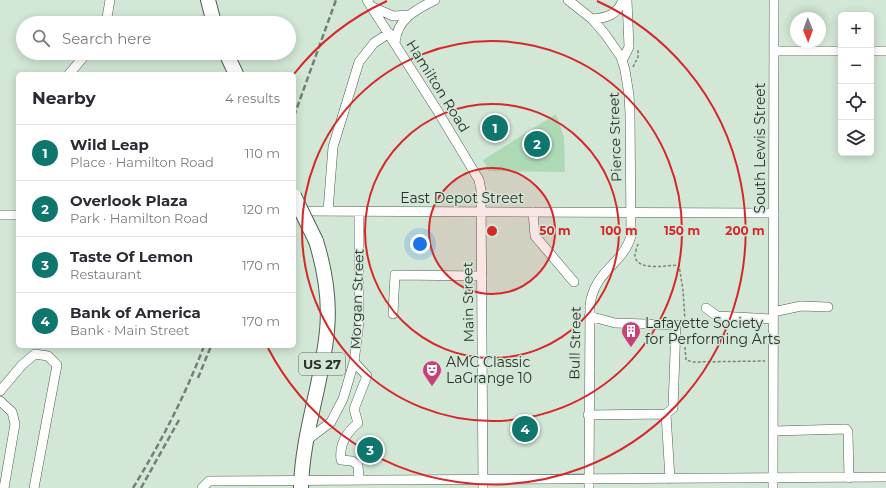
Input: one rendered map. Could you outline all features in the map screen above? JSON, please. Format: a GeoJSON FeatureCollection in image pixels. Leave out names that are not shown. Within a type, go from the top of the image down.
{"type":"FeatureCollection","features":[{"type":"Feature","properties":{"kind":"highway"},"geometry":{"type":"LineString","coordinates":[[208,0],[212,16]]}},
{"type":"Feature","properties":{"kind":"highway"},"geometry":{"type":"LineString","coordinates":[[229,60],[235,72]]}},
{"type":"Feature","properties":{"kind":"highway","name":"Morgan Street"},"geometry":{"type":"LineString","coordinates":[[296,200],[316,241],[326,285],[328,315],[325,346],[306,441],[301,484]]}},
{"type":"Feature","properties":{"kind":"street"},"geometry":{"type":"LineString","coordinates":[[107,16],[110,0]]}},
{"type":"Feature","properties":{"kind":"street"},"geometry":{"type":"LineString","coordinates":[[394,43],[399,25],[411,15],[435,0]]}},
{"type":"Feature","properties":{"kind":"street","name":"Pierce Street"},"geometry":{"type":"LineString","coordinates":[[568,0],[592,19],[616,48],[622,61],[629,94],[631,213]]}},
{"type":"Feature","properties":{"kind":"street"},"geometry":{"type":"LineString","coordinates":[[592,19],[612,15],[618,10],[623,0]]}},
{"type":"Feature","properties":{"kind":"street"},"geometry":{"type":"LineString","coordinates":[[622,61],[629,47],[627,0]]}},
{"type":"Feature","properties":{"kind":"street","name":"South Lewis Street"},"geometry":{"type":"LineString","coordinates":[[773,488],[774,0]]}},
{"type":"Feature","properties":{"kind":"street"},"geometry":{"type":"LineString","coordinates":[[368,2],[376,9],[393,16],[411,15]]}},
{"type":"Feature","properties":{"kind":"street","name":"Hamilton Road"},"geometry":{"type":"LineString","coordinates":[[368,2],[389,33],[479,180],[481,212]]}},
{"type":"Feature","properties":{"kind":"street"},"geometry":{"type":"LineString","coordinates":[[328,211],[333,147],[359,62],[374,43],[389,33]]}},
{"type":"Feature","properties":{"kind":"street"},"geometry":{"type":"LineString","coordinates":[[774,50],[838,51]]}},
{"type":"Feature","properties":{"kind":"street"},"geometry":{"type":"LineString","coordinates":[[874,51],[886,51]]}},
{"type":"Feature","properties":{"kind":"street"},"geometry":{"type":"LineString","coordinates":[[71,72],[81,60]]}},
{"type":"Feature","properties":{"kind":"street","name":"East Depot Street"},"geometry":{"type":"LineString","coordinates":[[296,211],[774,213]]}},
{"type":"Feature","properties":{"kind":"street","name":"Morgan Street"},"geometry":{"type":"LineString","coordinates":[[306,441],[331,422],[343,399],[354,362],[359,322],[359,212]]}},
{"type":"Feature","properties":{"kind":"street","name":"Main Street"},"geometry":{"type":"LineString","coordinates":[[481,212],[483,483]]}},
{"type":"Feature","properties":{"kind":"street"},"geometry":{"type":"LineString","coordinates":[[533,212],[535,236],[574,282]]}},
{"type":"Feature","properties":{"kind":"street","name":"Bull Street"},"geometry":{"type":"LineString","coordinates":[[589,483],[588,415],[591,295],[594,286],[603,273],[628,246],[631,236],[631,213]]}},
{"type":"Feature","properties":{"kind":"street"},"geometry":{"type":"LineString","coordinates":[[0,215],[16,215]]}},
{"type":"Feature","properties":{"kind":"street"},"geometry":{"type":"LineString","coordinates":[[393,314],[395,275],[482,276]]}},
{"type":"Feature","properties":{"kind":"street"},"geometry":{"type":"LineString","coordinates":[[706,308],[717,316],[774,315],[801,306],[828,307]]}},
{"type":"Feature","properties":{"kind":"street"},"geometry":{"type":"LineString","coordinates":[[588,415],[666,414],[673,408],[676,325],[615,323],[590,316]]}},
{"type":"Feature","properties":{"kind":"street"},"geometry":{"type":"LineString","coordinates":[[0,392],[22,365],[35,354],[48,356],[57,366],[34,488]]}},
{"type":"Feature","properties":{"kind":"street"},"geometry":{"type":"LineString","coordinates":[[354,362],[367,376],[354,410],[358,423],[347,432],[340,455],[341,460],[352,461],[358,465],[359,480]]}},
{"type":"Feature","properties":{"kind":"street"},"geometry":{"type":"LineString","coordinates":[[0,401],[12,412],[15,424],[4,488]]}},
{"type":"Feature","properties":{"kind":"street"},"geometry":{"type":"LineString","coordinates":[[666,414],[670,479]]}},
{"type":"Feature","properties":{"kind":"street"},"geometry":{"type":"LineString","coordinates":[[773,430],[846,429],[848,432],[849,478]]}},
{"type":"Feature","properties":{"kind":"street"},"geometry":{"type":"LineString","coordinates":[[202,488],[209,481],[262,484],[301,484],[359,480],[483,483],[589,483],[723,478],[886,478]]}},
{"type":"Feature","properties":{"kind":"path"},"geometry":{"type":"LineString","coordinates":[[631,70],[638,57],[638,43]]}},
{"type":"Feature","properties":{"kind":"path"},"geometry":{"type":"LineString","coordinates":[[638,243],[635,256],[638,262],[646,266],[654,267],[679,264],[683,290],[685,324]]}},
{"type":"Feature","properties":{"kind":"path"},"geometry":{"type":"LineString","coordinates":[[685,344],[686,360],[693,362],[773,362]]}},
{"type":"Feature","properties":{"kind":"green space"},"geometry":{"type":"Polygon","coordinates":[[[556,114],[564,137],[565,172],[489,171],[483,160],[556,114]]]}},
{"type":"Feature","properties":{"kind":"railway"},"geometry":{"type":"LineString","coordinates":[[296,110],[336,0]]}},
{"type":"Feature","properties":{"kind":"railway"},"geometry":{"type":"LineString","coordinates":[[133,488],[172,418],[189,383],[203,348]]}},
{"type":"Feature","properties":{"kind":"railway"},"geometry":{"type":"LineString","coordinates":[[198,378],[210,348]]}},
{"type":"Feature","properties":{"kind":"railway"},"geometry":{"type":"LineString","coordinates":[[141,488],[179,420]]}},
{"type":"Feature","properties":{"kind":"place","name":"Wild Leap"},"geometry":{"type":"Point","coordinates":[495,128]}},
{"type":"Feature","properties":{"kind":"place","name":"Overlook Plaza"},"geometry":{"type":"Point","coordinates":[537,144]}},
{"type":"Feature","properties":{"kind":"place","name":"Lafayette Society for Performing Arts"},"geometry":{"type":"Point","coordinates":[631,348]}},
{"type":"Feature","properties":{"kind":"place","name":"AMC Classic LaGrange 10"},"geometry":{"type":"Point","coordinates":[432,387]}},
{"type":"Feature","properties":{"kind":"place","name":"Bank of America"},"geometry":{"type":"Point","coordinates":[525,429]}},
{"type":"Feature","properties":{"kind":"place","name":"Taste Of Lemon"},"geometry":{"type":"Point","coordinates":[370,450]}}]}
